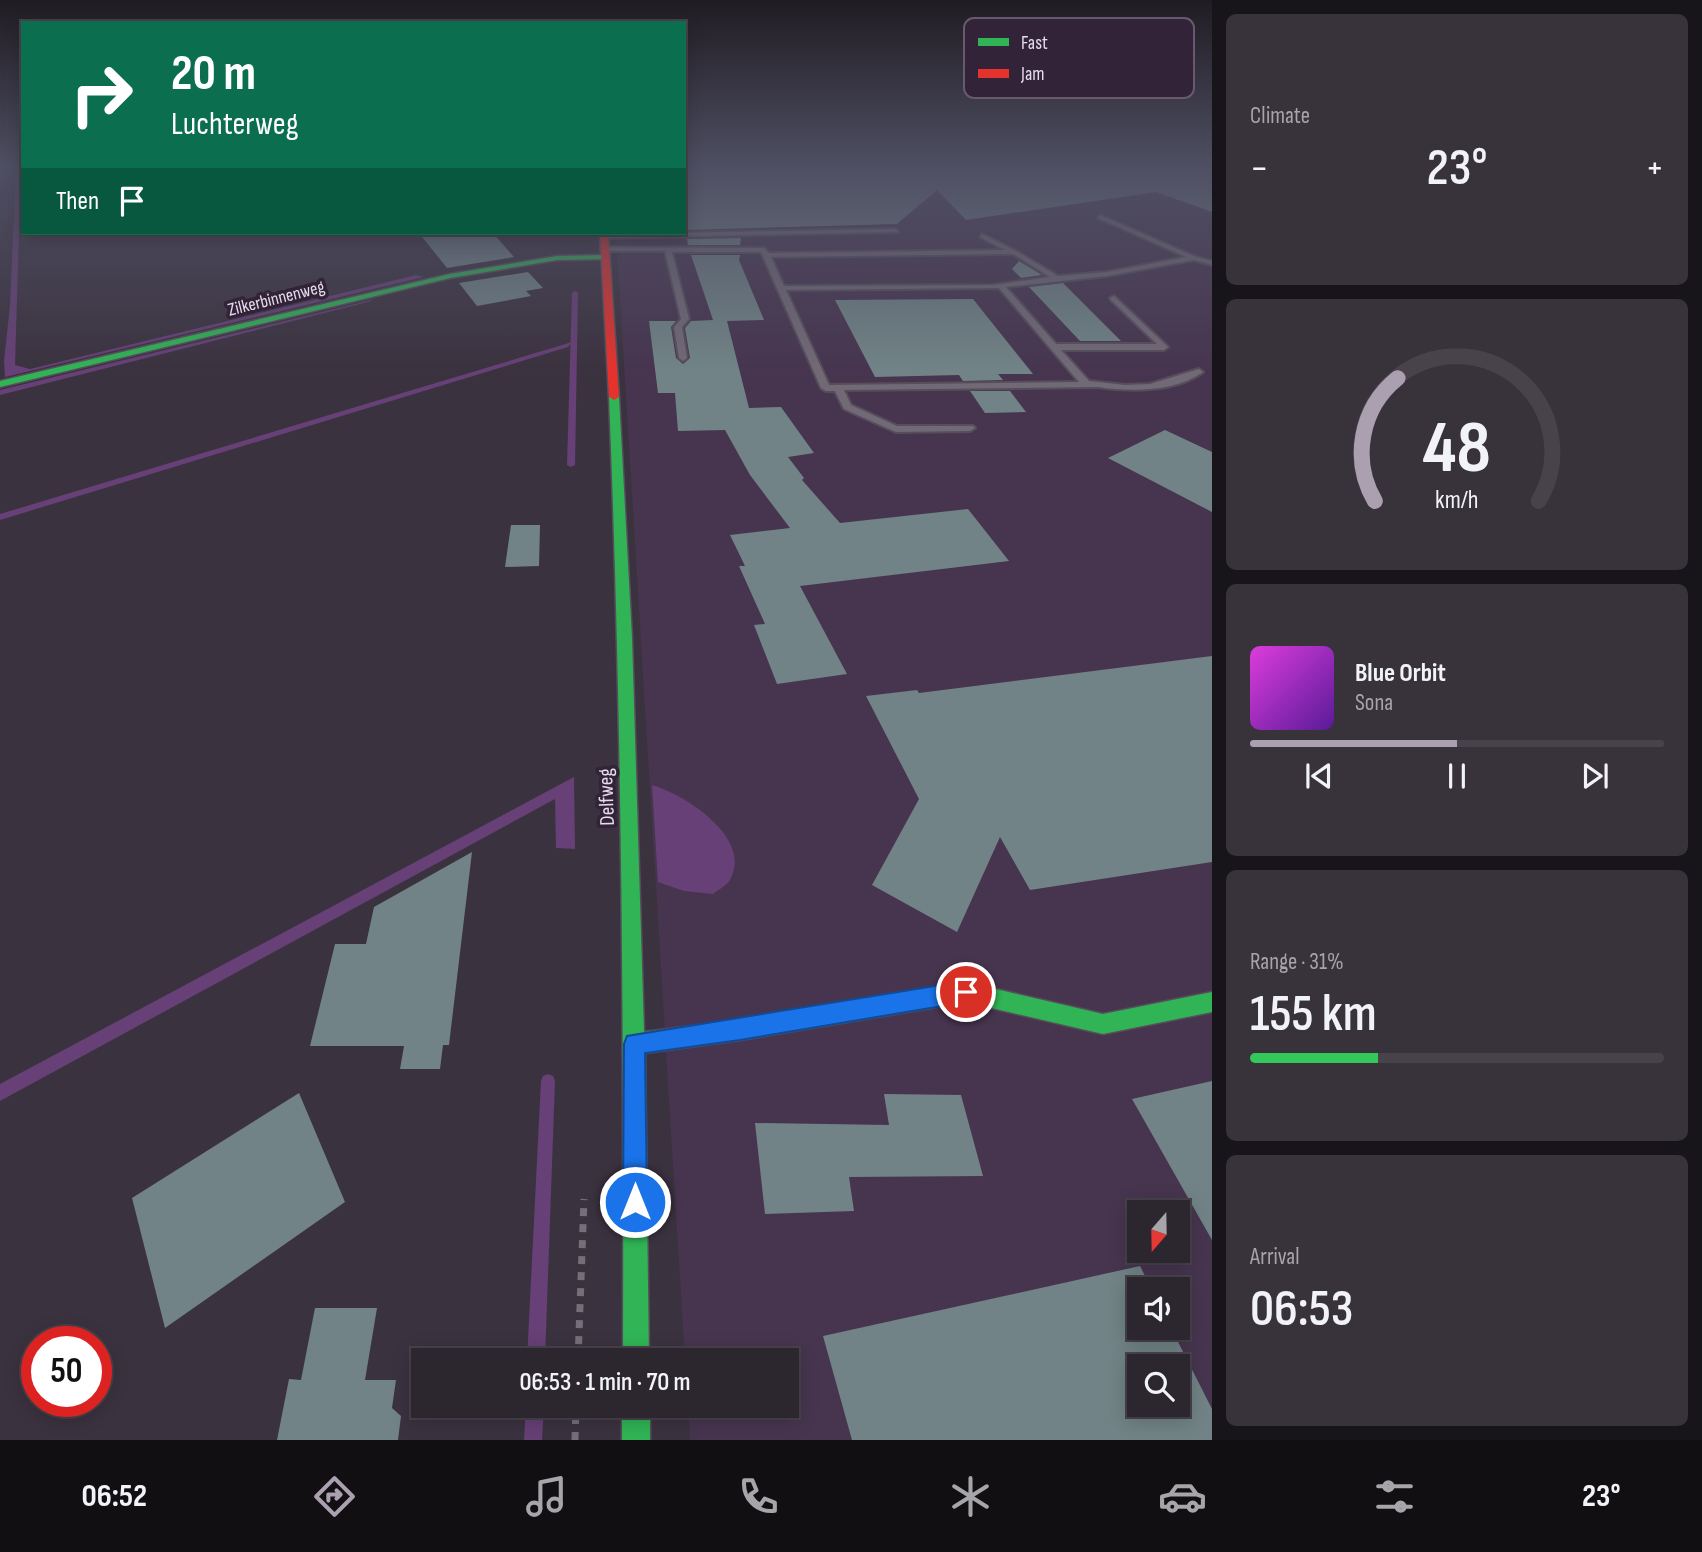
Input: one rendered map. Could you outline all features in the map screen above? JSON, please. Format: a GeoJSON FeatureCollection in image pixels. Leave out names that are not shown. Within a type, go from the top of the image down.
{"type":"FeatureCollection","features":[{"type":"Feature","properties":{"kind":"main road","name":"Zilkerbinnenweg"},"geometry":{"type":"LineString","coordinates":[[0,384],[450,275],[557,258],[604,244]]}},
{"type":"Feature","properties":{"kind":"main road","name":"Delfweg"},"geometry":{"type":"LineString","coordinates":[[604,244],[622,543],[635,1044],[636,1348]]}},
{"type":"Feature","properties":{"kind":"main road"},"geometry":{"type":"LineString","coordinates":[[635,1044],[740,1030],[966,992],[1103,1024],[1212,1002]]}},
{"type":"Feature","properties":{"kind":"main road"},"geometry":{"type":"LineString","coordinates":[[636,1418],[636,1440]]}},
{"type":"Feature","properties":{"kind":"lane"},"geometry":{"type":"LineString","coordinates":[[604,244],[802,235]]}},
{"type":"Feature","properties":{"kind":"lane"},"geometry":{"type":"LineString","coordinates":[[1142,235],[1212,263]]}},
{"type":"Feature","properties":{"kind":"lane"},"geometry":{"type":"LineString","coordinates":[[982,236],[1057,278]]}},
{"type":"Feature","properties":{"kind":"lane"},"geometry":{"type":"LineString","coordinates":[[604,244],[668,249],[764,250],[826,388],[1086,384],[1124,390],[1150,388],[1199,372]]}},
{"type":"Feature","properties":{"kind":"lane"},"geometry":{"type":"LineString","coordinates":[[668,249],[685,319],[678,327],[682,358]]}},
{"type":"Feature","properties":{"kind":"lane"},"geometry":{"type":"LineString","coordinates":[[767,255],[1014,252]]}},
{"type":"Feature","properties":{"kind":"lane"},"geometry":{"type":"LineString","coordinates":[[782,289],[1000,285],[1107,274],[1194,258]]}},
{"type":"Feature","properties":{"kind":"lane"},"geometry":{"type":"LineString","coordinates":[[1000,285],[1086,384]]}},
{"type":"Feature","properties":{"kind":"lane"},"geometry":{"type":"LineString","coordinates":[[1054,347],[1164,347],[1114,298]]}},
{"type":"Feature","properties":{"kind":"lane"},"geometry":{"type":"LineString","coordinates":[[838,388],[847,407],[896,429],[970,428]]}},
{"type":"Feature","properties":{"kind":"path"},"geometry":{"type":"LineString","coordinates":[[575,1440],[576,1418]]}},
{"type":"Feature","properties":{"kind":"shaded area"},"geometry":{"type":"Polygon","coordinates":[[[13,235],[19,235],[15,365],[30,369],[416,275],[424,277],[5,377],[4,361],[13,235]]]}},
{"type":"Feature","properties":{"kind":"shaded area"},"geometry":{"type":"Polygon","coordinates":[[[616,235],[1212,235],[1212,1440],[690,1440],[689,1418],[799,1418],[799,1348],[684,1348],[616,235]]]}},
{"type":"Feature","properties":{"kind":"shaded area"},"geometry":{"type":"Polygon","coordinates":[[[372,301],[0,395],[0,390],[372,301]]]}},
{"type":"Feature","properties":{"kind":"shaded area"},"geometry":{"type":"Polygon","coordinates":[[[572,342],[568,347],[0,520],[0,514],[572,342]]]}},
{"type":"Feature","properties":{"kind":"shaded area"},"geometry":{"type":"Polygon","coordinates":[[[574,777],[575,849],[556,848],[555,799],[0,1101],[0,1084],[574,777]]]}},
{"type":"Feature","properties":{"kind":"shaded area"},"geometry":{"type":"Polygon","coordinates":[[[652,785],[697,808],[724,834],[732,849],[735,864],[730,880],[713,894],[684,891],[658,882],[652,785]]]}},
{"type":"Feature","properties":{"kind":"building"},"geometry":{"type":"Polygon","coordinates":[[[421,235],[495,235],[514,257],[447,268],[421,235]]]}},
{"type":"Feature","properties":{"kind":"building"},"geometry":{"type":"Polygon","coordinates":[[[741,238],[740,245],[688,245],[687,239],[741,238]]]}},
{"type":"Feature","properties":{"kind":"building"},"geometry":{"type":"Polygon","coordinates":[[[691,255],[740,255],[739,260],[764,320],[727,321],[749,408],[781,407],[814,453],[788,457],[804,478],[802,480],[840,523],[968,509],[1009,561],[800,586],[847,674],[777,684],[754,625],[765,624],[739,566],[745,566],[730,535],[790,528],[750,475],[725,430],[678,431],[675,393],[658,393],[649,321],[676,321],[671,327],[676,358],[683,364],[690,358],[685,328],[691,321],[713,320],[691,255]]]}},
{"type":"Feature","properties":{"kind":"building"},"geometry":{"type":"Polygon","coordinates":[[[1019,261],[1042,275],[1021,278],[1012,269],[1019,261]]]}},
{"type":"Feature","properties":{"kind":"building"},"geometry":{"type":"Polygon","coordinates":[[[528,272],[543,288],[526,291],[531,296],[477,306],[459,283],[528,272]]]}},
{"type":"Feature","properties":{"kind":"building"},"geometry":{"type":"Polygon","coordinates":[[[1063,283],[1121,341],[1080,341],[1029,287],[1063,283]]]}},
{"type":"Feature","properties":{"kind":"building"},"geometry":{"type":"Polygon","coordinates":[[[973,299],[1033,374],[998,374],[1003,380],[963,381],[959,375],[875,377],[835,300],[973,299]]]}},
{"type":"Feature","properties":{"kind":"building"},"geometry":{"type":"Polygon","coordinates":[[[970,391],[1010,391],[1026,412],[985,413],[970,391]]]}},
{"type":"Feature","properties":{"kind":"building"},"geometry":{"type":"Polygon","coordinates":[[[1165,430],[1212,452],[1212,512],[1108,458],[1165,430]]]}},
{"type":"Feature","properties":{"kind":"building"},"geometry":{"type":"Polygon","coordinates":[[[511,525],[540,525],[539,566],[505,567],[511,525]]]}},
{"type":"Feature","properties":{"kind":"building"},"geometry":{"type":"Polygon","coordinates":[[[1212,656],[1212,862],[1030,890],[1000,837],[957,932],[872,885],[919,799],[866,696],[917,690],[919,693],[1212,656]]]}},
{"type":"Feature","properties":{"kind":"building"},"geometry":{"type":"Polygon","coordinates":[[[472,852],[449,1045],[443,1045],[440,1069],[400,1069],[404,1046],[310,1046],[335,944],[366,944],[374,907],[472,852]]]}},
{"type":"Feature","properties":{"kind":"building"},"geometry":{"type":"Polygon","coordinates":[[[1212,1081],[1212,1240],[1190,1200],[1132,1099],[1212,1081]]]}},
{"type":"Feature","properties":{"kind":"building"},"geometry":{"type":"Polygon","coordinates":[[[299,1093],[345,1202],[165,1328],[132,1198],[299,1093]]]}},
{"type":"Feature","properties":{"kind":"building"},"geometry":{"type":"Polygon","coordinates":[[[884,1094],[961,1095],[983,1176],[849,1177],[854,1211],[765,1214],[755,1123],[889,1125],[884,1094]]]}},
{"type":"Feature","properties":{"kind":"building"},"geometry":{"type":"Polygon","coordinates":[[[1140,1266],[1146,1277],[1127,1277],[1127,1340],[1177,1340],[1184,1354],[1127,1354],[1127,1417],[1190,1417],[1190,1366],[1212,1409],[1212,1440],[852,1440],[823,1336],[1140,1266]]]}},
{"type":"Feature","properties":{"kind":"building"},"geometry":{"type":"Polygon","coordinates":[[[315,1308],[377,1308],[365,1380],[396,1380],[392,1408],[401,1416],[398,1440],[277,1440],[289,1379],[301,1380],[315,1308]]]}},
{"type":"Feature","properties":{"kind":"waterway"},"geometry":{"type":"LineString","coordinates":[[571,465],[575,293]]}},
{"type":"Feature","properties":{"kind":"waterway"},"geometry":{"type":"LineString","coordinates":[[537,1348],[548,1081]]}},
{"type":"Feature","properties":{"kind":"waterway"},"geometry":{"type":"LineString","coordinates":[[533,1440],[534,1418]]}},
{"type":"Feature","properties":{"kind":"traffic: fast"},"geometry":{"type":"LineString","coordinates":[[0,384],[450,276],[557,258],[605,257]]}},
{"type":"Feature","properties":{"kind":"traffic: fast"},"geometry":{"type":"LineString","coordinates":[[614,397],[625,638],[631,878],[636,1348]]}},
{"type":"Feature","properties":{"kind":"traffic: fast"},"geometry":{"type":"LineString","coordinates":[[635,1044],[740,1030],[966,992],[1103,1024],[1212,1002]]}},
{"type":"Feature","properties":{"kind":"traffic: fast"},"geometry":{"type":"LineString","coordinates":[[636,1418],[636,1440]]}},
{"type":"Feature","properties":{"kind":"traffic: jam"},"geometry":{"type":"LineString","coordinates":[[604,235],[614,397]]}},
{"type":"Feature","properties":{"kind":"route"},"geometry":{"type":"LineString","coordinates":[[635,1202],[635,1044],[740,1030],[966,992]]}}]}
